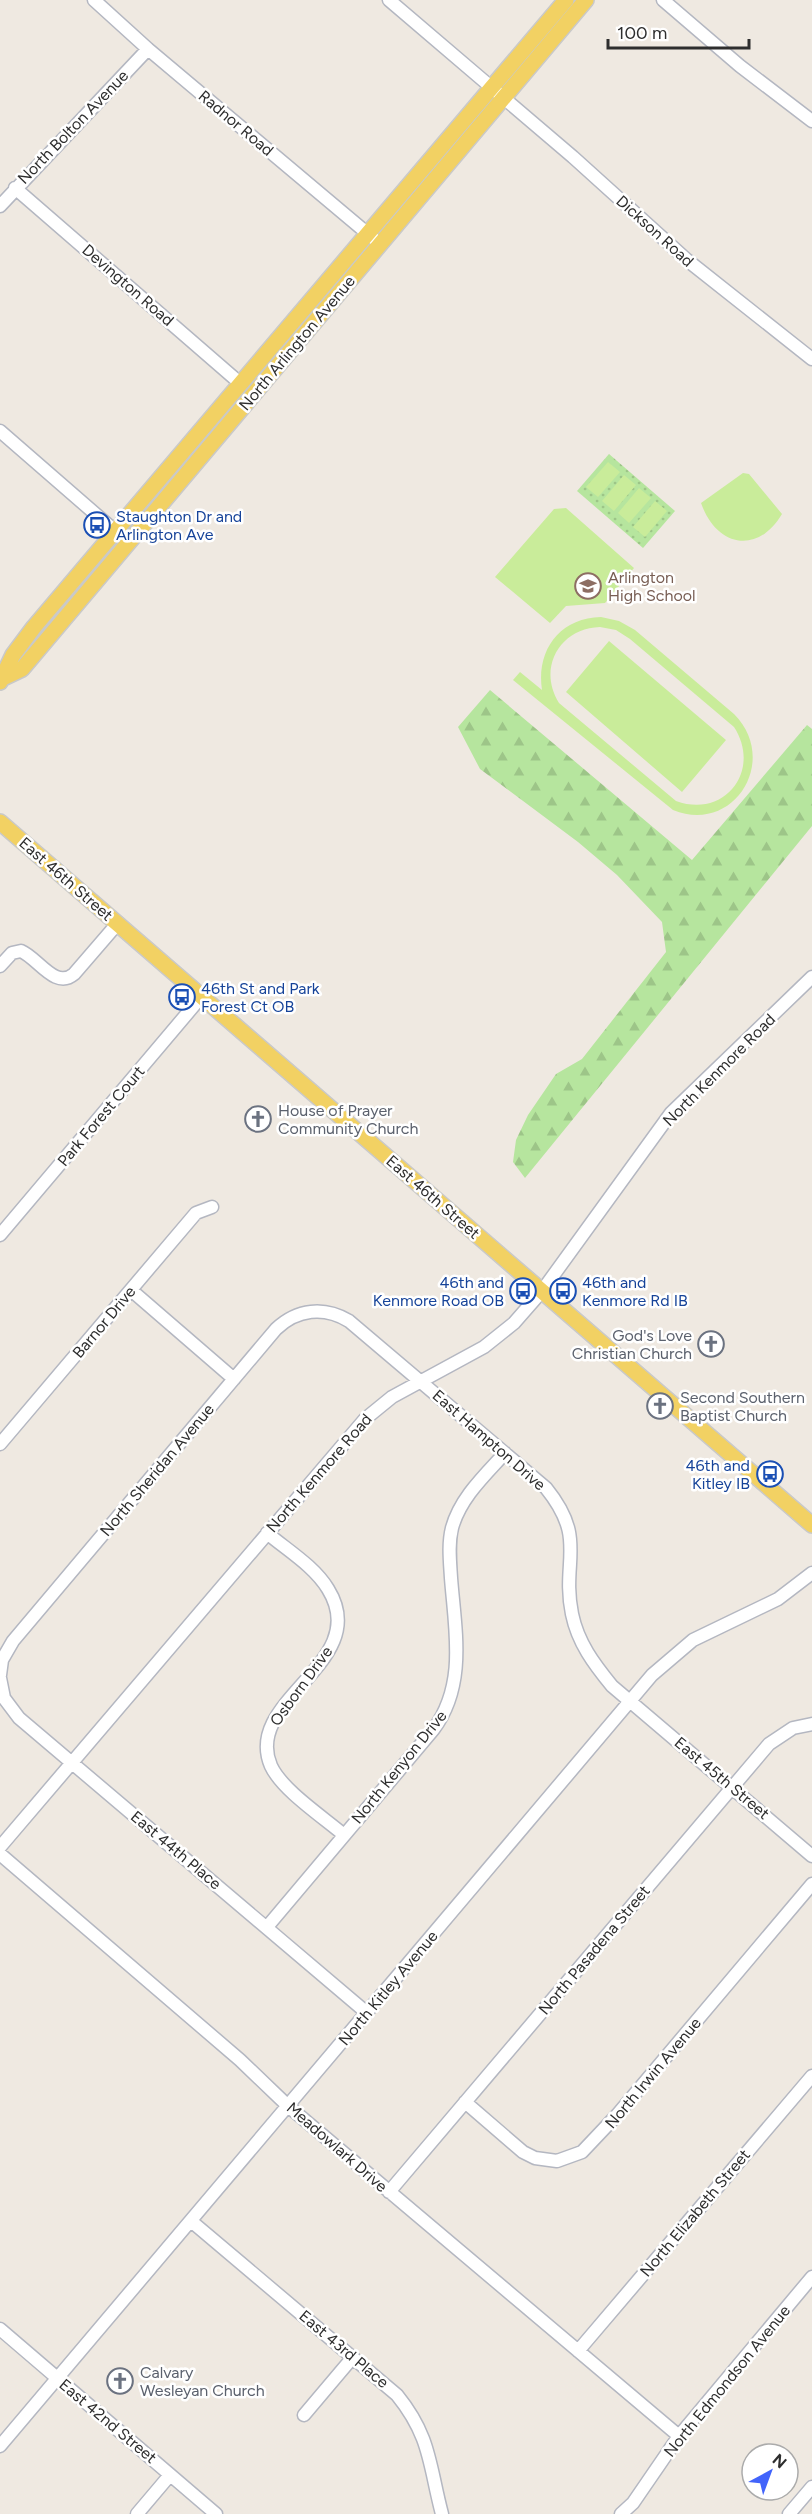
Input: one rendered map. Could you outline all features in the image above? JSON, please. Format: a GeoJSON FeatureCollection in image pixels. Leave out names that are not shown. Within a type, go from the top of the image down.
{"type":"FeatureCollection","features":[{"type":"Feature","properties":{"kind":"main road","name":"North Arlington Avenue"},"geometry":{"type":"LineString","coordinates":[[2,680],[22,669],[374,239],[490,88],[566,0]]}},
{"type":"Feature","properties":{"kind":"main road","name":"North Arlington Avenue"},"geometry":{"type":"LineString","coordinates":[[2,680],[13,656],[33,627],[241,384],[502,98],[585,0]]}},
{"type":"Feature","properties":{"kind":"main road","name":"East 46th Street"},"geometry":{"type":"LineString","coordinates":[[0,822],[812,1525]]}},
{"type":"Feature","properties":{"kind":"street","name":"Radnor Road"},"geometry":{"type":"LineString","coordinates":[[94,0],[148,49],[374,239]]}},
{"type":"Feature","properties":{"kind":"street","name":"Dickson Road"},"geometry":{"type":"LineString","coordinates":[[389,0],[573,157],[727,294],[812,359]]}},
{"type":"Feature","properties":{"kind":"street"},"geometry":{"type":"LineString","coordinates":[[663,0],[740,66],[812,121]]}},
{"type":"Feature","properties":{"kind":"street","name":"North Bolton Avenue"},"geometry":{"type":"LineString","coordinates":[[0,206],[148,49]]}},
{"type":"Feature","properties":{"kind":"street","name":"Devington Road"},"geometry":{"type":"LineString","coordinates":[[15,188],[241,384]]}},
{"type":"Feature","properties":{"kind":"street"},"geometry":{"type":"LineString","coordinates":[[0,431],[115,531]]}},
{"type":"Feature","properties":{"kind":"street"},"geometry":{"type":"LineString","coordinates":[[0,966],[12,953],[21,951],[56,978],[67,979],[74,974],[118,923]]}},
{"type":"Feature","properties":{"kind":"street","name":"North Kenmore Road"},"geometry":{"type":"LineString","coordinates":[[0,1847],[365,1419],[389,1399],[498,1337],[542,1291],[671,1113],[812,977]]}},
{"type":"Feature","properties":{"kind":"street","name":"Park Forest Court"},"geometry":{"type":"LineString","coordinates":[[0,1235],[202,996]]}},
{"type":"Feature","properties":{"kind":"street","name":"Barnor Drive"},"geometry":{"type":"LineString","coordinates":[[0,1444],[196,1213],[212,1207]]}},
{"type":"Feature","properties":{"kind":"street"},"geometry":{"type":"LineString","coordinates":[[131,1290],[234,1378]]}},
{"type":"Feature","properties":{"kind":"street","name":"North Sheridan Avenue"},"geometry":{"type":"LineString","coordinates":[[4,1655],[13,1641],[282,1324],[307,1312],[328,1312]]}},
{"type":"Feature","properties":{"kind":"street","name":"East Hampton Drive"},"geometry":{"type":"LineString","coordinates":[[328,1312],[349,1321],[546,1488],[563,1513],[571,1538],[570,1594],[579,1636],[592,1663],[612,1686],[631,1701]]}},
{"type":"Feature","properties":{"kind":"street","name":"North Kenyon Drive"},"geometry":{"type":"LineString","coordinates":[[267,1927],[438,1722],[447,1707],[457,1669],[449,1553],[451,1536],[465,1499],[505,1453]]}},
{"type":"Feature","properties":{"kind":"street","name":"Osborn Drive"},"geometry":{"type":"LineString","coordinates":[[267,1533],[327,1586],[335,1606],[337,1624],[333,1641],[325,1657],[274,1720],[268,1737],[269,1759],[282,1782],[344,1835]]}},
{"type":"Feature","properties":{"kind":"street","name":"North Kitley Avenue"},"geometry":{"type":"LineString","coordinates":[[0,2446],[662,1666],[685,1645],[708,1631],[778,1599],[812,1573]]}},
{"type":"Feature","properties":{"kind":"street","name":"East 44th Place"},"geometry":{"type":"LineString","coordinates":[[4,1655],[0,1676],[4,1698],[13,1712],[367,2013]]}},
{"type":"Feature","properties":{"kind":"street","name":"East 45th Street"},"geometry":{"type":"LineString","coordinates":[[631,1701],[812,1856]]}},
{"type":"Feature","properties":{"kind":"street","name":"North Pasadena Street"},"geometry":{"type":"LineString","coordinates":[[389,2192],[777,1737],[793,1728],[811,1724]]}},
{"type":"Feature","properties":{"kind":"street","name":"Meadowlark Drive"},"geometry":{"type":"LineString","coordinates":[[0,1854],[240,2060],[288,2106],[679,2436]]}},
{"type":"Feature","properties":{"kind":"street","name":"North Irwin Avenue"},"geometry":{"type":"LineString","coordinates":[[465,2102],[523,2152],[535,2158],[557,2161],[582,2152],[617,2115],[812,1884]]}},
{"type":"Feature","properties":{"kind":"street","name":"North Elizabeth Street"},"geometry":{"type":"LineString","coordinates":[[578,2351],[812,2076]]}},
{"type":"Feature","properties":{"kind":"street","name":"East 43rd Place"},"geometry":{"type":"LineString","coordinates":[[191,2221],[391,2389],[415,2420],[430,2455],[442,2514]]}},
{"type":"Feature","properties":{"kind":"street","name":"North Edmondson Avenue"},"geometry":{"type":"LineString","coordinates":[[621,2514],[633,2503],[679,2436],[812,2277]]}},
{"type":"Feature","properties":{"kind":"street","name":"East 42nd Street"},"geometry":{"type":"LineString","coordinates":[[0,2329],[216,2514]]}},
{"type":"Feature","properties":{"kind":"street"},"geometry":{"type":"LineString","coordinates":[[304,2415],[353,2358]]}},
{"type":"Feature","properties":{"kind":"street"},"geometry":{"type":"LineString","coordinates":[[137,2514],[170,2475]]}},
{"type":"Feature","properties":{"kind":"street"},"geometry":{"type":"LineString","coordinates":[[789,2514],[812,2487]]}},
{"type":"Feature","properties":{"kind":"green space"},"geometry":{"type":"Polygon","coordinates":[[[609,454],[675,511],[643,548],[577,491],[609,454]]]}},
{"type":"Feature","properties":{"kind":"green space"},"geometry":{"type":"Polygon","coordinates":[[[608,462],[620,472],[598,497],[586,487],[608,462]]]}},
{"type":"Feature","properties":{"kind":"green space"},"geometry":{"type":"Polygon","coordinates":[[[743,473],[749,474],[782,514],[761,536],[749,540],[738,540],[716,529],[701,503],[743,473]]]}},
{"type":"Feature","properties":{"kind":"green space"},"geometry":{"type":"Polygon","coordinates":[[[624,475],[636,485],[614,511],[602,501],[624,475]]]}},
{"type":"Feature","properties":{"kind":"green space"},"geometry":{"type":"Polygon","coordinates":[[[639,488],[651,498],[629,523],[618,513],[639,488]]]}},
{"type":"Feature","properties":{"kind":"green space"},"geometry":{"type":"Polygon","coordinates":[[[655,501],[667,511],[645,537],[633,527],[655,501]]]}},
{"type":"Feature","properties":{"kind":"green space"},"geometry":{"type":"Polygon","coordinates":[[[566,508],[634,568],[605,603],[566,606],[550,623],[495,577],[554,509],[566,508]]]}},
{"type":"Feature","properties":{"kind":"green space"},"geometry":{"type":"Polygon","coordinates":[[[601,617],[619,621],[635,630],[734,714],[747,732],[752,752],[751,771],[744,789],[731,803],[715,812],[695,815],[673,810],[513,680],[520,672],[542,690],[543,662],[553,639],[573,623],[601,617]],[[600,627],[586,629],[574,634],[556,652],[550,676],[559,703],[676,801],[694,805],[710,803],[723,797],[734,787],[741,774],[744,759],[742,743],[734,727],[630,639],[616,630],[600,627]]]}},
{"type":"Feature","properties":{"kind":"green space"},"geometry":{"type":"Polygon","coordinates":[[[609,641],[726,740],[682,792],[566,692],[609,641]]]}},
{"type":"Feature","properties":{"kind":"green space"},"geometry":{"type":"Polygon","coordinates":[[[490,690],[692,860],[807,725],[812,729],[812,826],[525,1178],[513,1162],[516,1140],[528,1115],[556,1074],[582,1059],[666,952],[662,922],[617,875],[578,842],[480,769],[458,727],[490,690]]]}},
{"type":"Feature","properties":{"kind":"place","name":"Staughton Dr and Arlington Ave"},"geometry":{"type":"Point","coordinates":[97,525]}},
{"type":"Feature","properties":{"kind":"place","name":"Arlington High School"},"geometry":{"type":"Point","coordinates":[588,586]}},
{"type":"Feature","properties":{"kind":"place","name":"46th St and Park Forest Ct OB"},"geometry":{"type":"Point","coordinates":[182,997]}},
{"type":"Feature","properties":{"kind":"place","name":"House of Prayer Community Church"},"geometry":{"type":"Point","coordinates":[258,1119]}},
{"type":"Feature","properties":{"kind":"place","name":"46th and Kenmore Road OB"},"geometry":{"type":"Point","coordinates":[523,1291]}},
{"type":"Feature","properties":{"kind":"place","name":"46th and Kenmore Rd IB"},"geometry":{"type":"Point","coordinates":[563,1291]}},
{"type":"Feature","properties":{"kind":"place","name":"God's Love Christian Church"},"geometry":{"type":"Point","coordinates":[711,1344]}},
{"type":"Feature","properties":{"kind":"place","name":"Second Southern Baptist Church"},"geometry":{"type":"Point","coordinates":[660,1406]}},
{"type":"Feature","properties":{"kind":"place","name":"46th and Kitley IB"},"geometry":{"type":"Point","coordinates":[770,1474]}},
{"type":"Feature","properties":{"kind":"place","name":"Calvary Wesleyan Church"},"geometry":{"type":"Point","coordinates":[120,2381]}}]}
